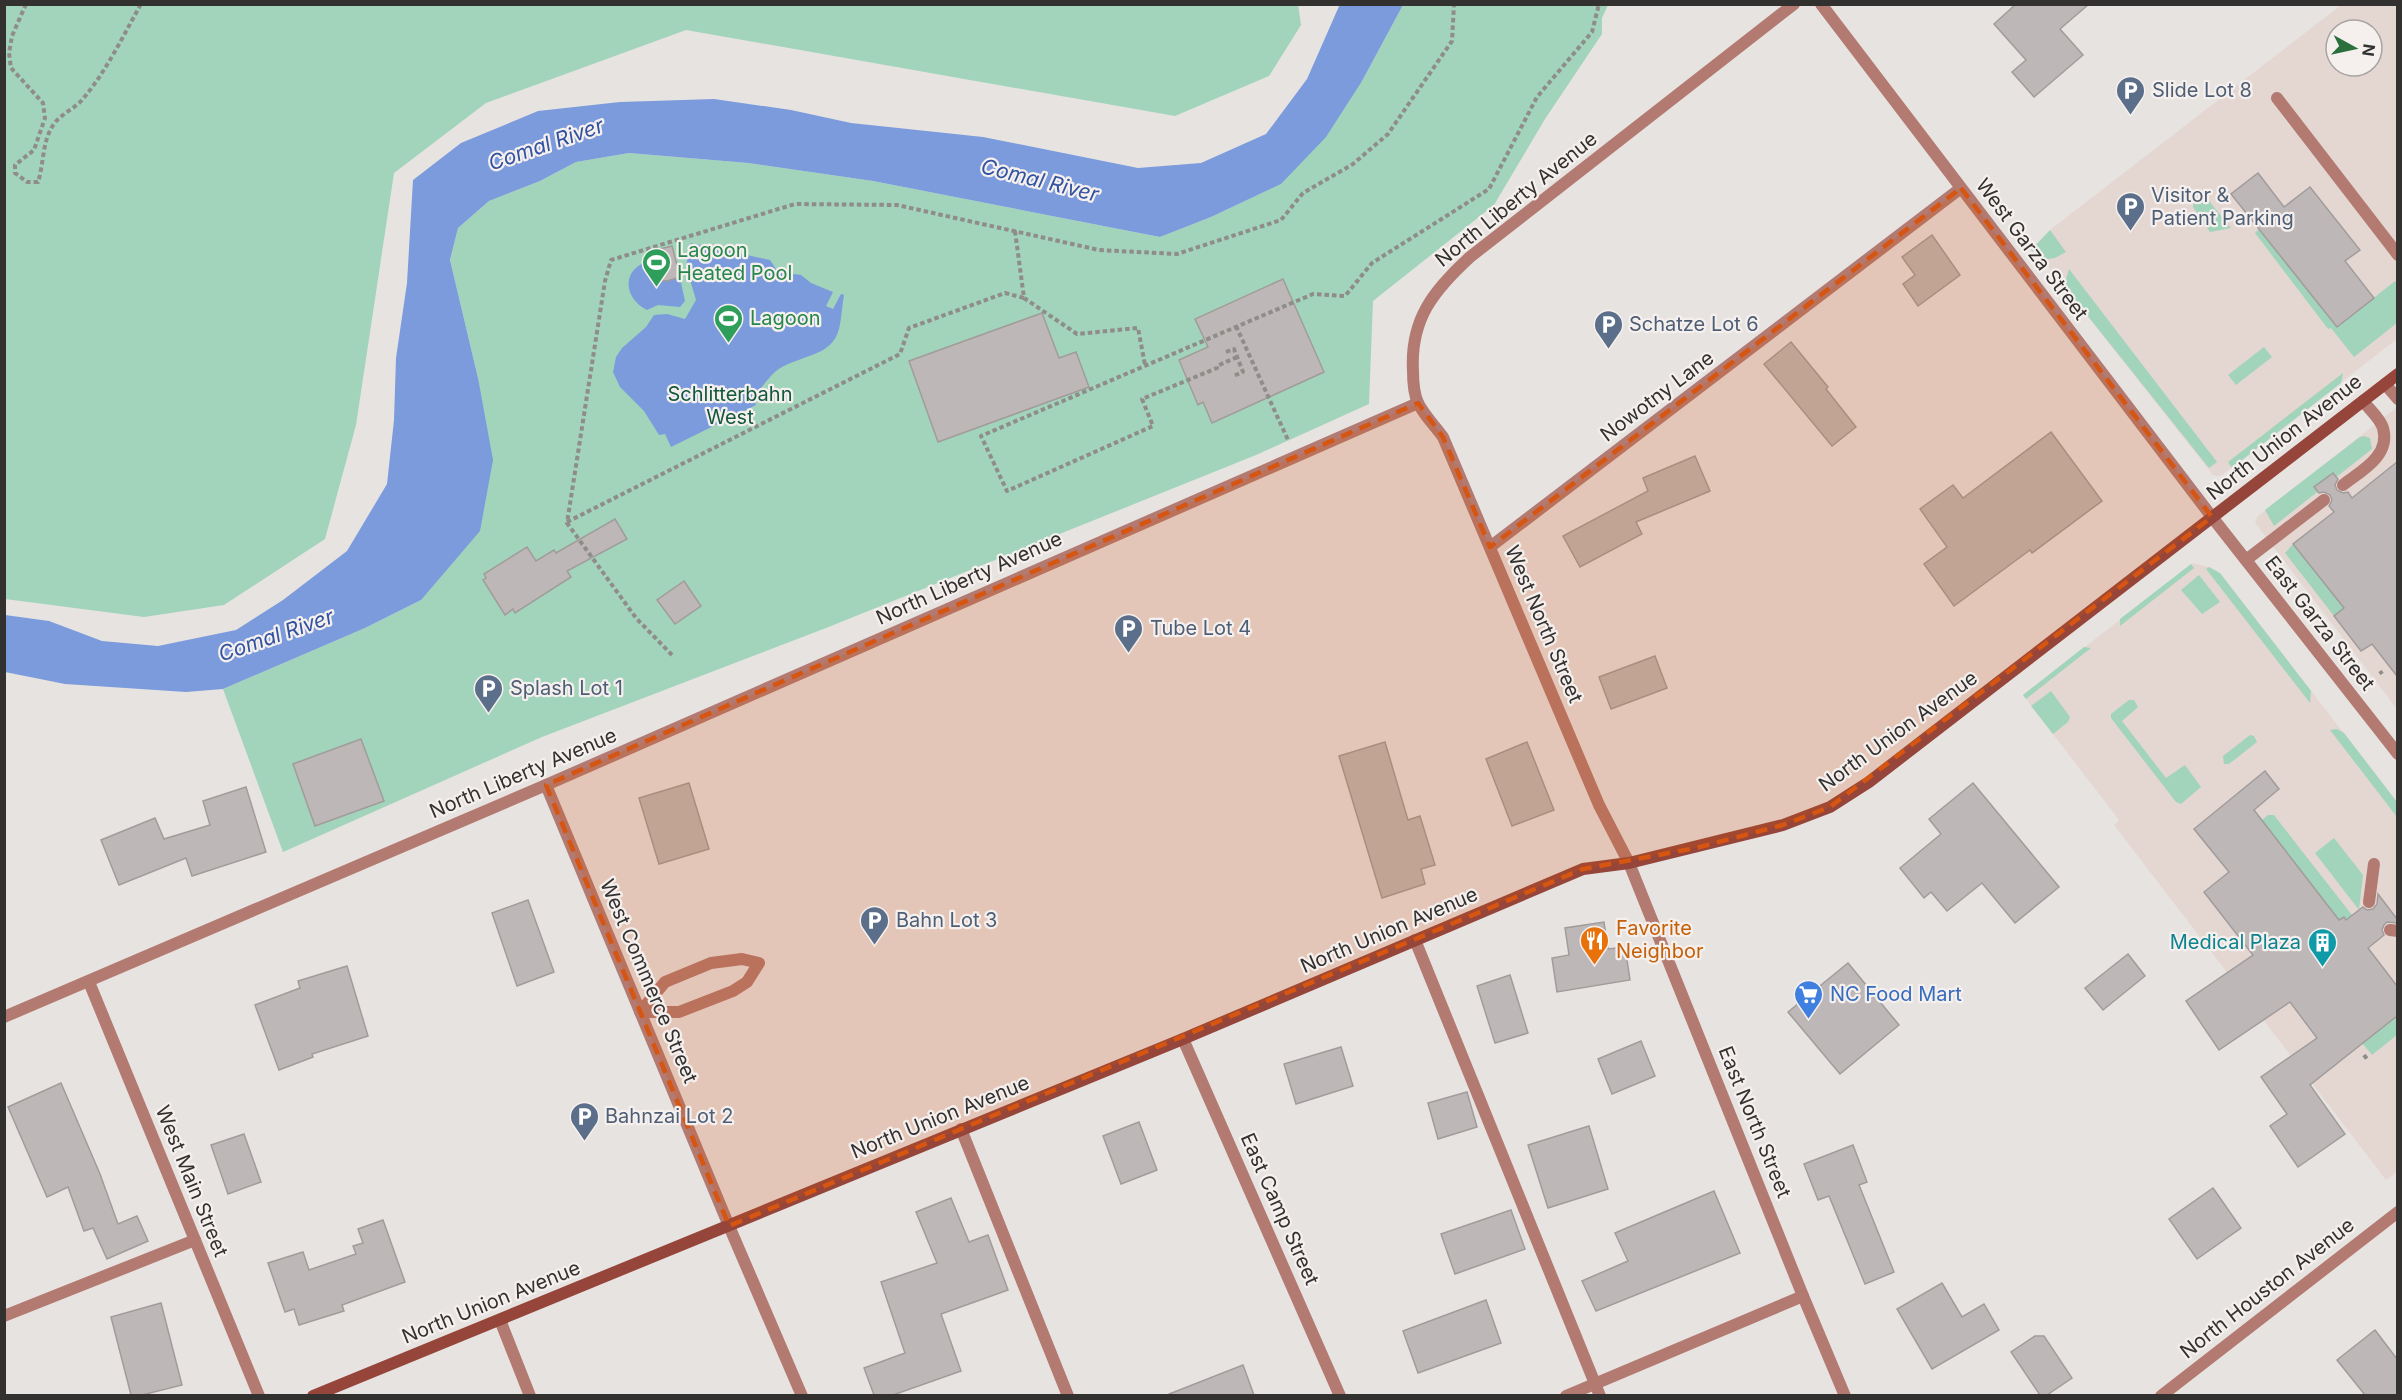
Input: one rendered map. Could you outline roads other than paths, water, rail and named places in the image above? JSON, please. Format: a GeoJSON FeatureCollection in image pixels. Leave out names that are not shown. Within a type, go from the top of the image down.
{"type":"FeatureCollection","features":[{"type":"Feature","properties":{"kind":"street","name":"North Liberty Avenue"},"geometry":{"type":"LineString","coordinates":[[4,1017],[546,785],[1418,402],[1413,383],[1412,366],[1415,335],[1425,309],[1446,279],[1470,257],[1794,4]]}},
{"type":"Feature","properties":{"kind":"street","name":"West Garza Street"},"geometry":{"type":"LineString","coordinates":[[1821,4],[2212,517]]}},
{"type":"Feature","properties":{"kind":"street"},"geometry":{"type":"LineString","coordinates":[[2277,98],[2397,255]]}},
{"type":"Feature","properties":{"kind":"street","name":"Nowotny Lane"},"geometry":{"type":"LineString","coordinates":[[1490,547],[1961,188]]}},
{"type":"Feature","properties":{"kind":"street","name":"North Union Avenue"},"geometry":{"type":"LineString","coordinates":[[313,1395],[1183,1039],[1583,869],[1629,863],[1783,825],[1830,807],[1869,782],[2397,374]]}},
{"type":"Feature","properties":{"kind":"street"},"geometry":{"type":"LineString","coordinates":[[2385,384],[2397,399]]}},
{"type":"Feature","properties":{"kind":"street"},"geometry":{"type":"LineString","coordinates":[[2343,485],[2378,458],[2382,450],[2383,427],[2363,401]]}},
{"type":"Feature","properties":{"kind":"street","name":"West North Street"},"geometry":{"type":"LineString","coordinates":[[1418,402],[1443,437],[1599,805],[1629,863]]}},
{"type":"Feature","properties":{"kind":"street"},"geometry":{"type":"LineString","coordinates":[[2246,560],[2324,500]]}},
{"type":"Feature","properties":{"kind":"street","name":"East Garza Street"},"geometry":{"type":"LineString","coordinates":[[2212,517],[2397,754]]}},
{"type":"Feature","properties":{"kind":"street","name":"West Commerce Street"},"geometry":{"type":"LineString","coordinates":[[546,785],[729,1226],[802,1395]]}},
{"type":"Feature","properties":{"kind":"street","name":"East North Street"},"geometry":{"type":"LineString","coordinates":[[1629,863],[1845,1395]]}},
{"type":"Feature","properties":{"kind":"street"},"geometry":{"type":"LineString","coordinates":[[2368,902],[2373,864]]}},
{"type":"Feature","properties":{"kind":"street"},"geometry":{"type":"LineString","coordinates":[[1415,940],[1600,1395]]}},
{"type":"Feature","properties":{"kind":"street"},"geometry":{"type":"LineString","coordinates":[[742,959],[759,963],[747,982],[733,991],[679,1012],[640,1012],[665,982],[711,963],[742,959]]}},
{"type":"Feature","properties":{"kind":"street","name":"West Main Street"},"geometry":{"type":"LineString","coordinates":[[89,982],[259,1395]]}},
{"type":"Feature","properties":{"kind":"street","name":"East Camp Street"},"geometry":{"type":"LineString","coordinates":[[1183,1039],[1341,1395]]}},
{"type":"Feature","properties":{"kind":"street"},"geometry":{"type":"LineString","coordinates":[[961,1129],[1068,1395]]}},
{"type":"Feature","properties":{"kind":"street","name":"North Houston Avenue"},"geometry":{"type":"LineString","coordinates":[[2161,1395],[2397,1212]]}},
{"type":"Feature","properties":{"kind":"street"},"geometry":{"type":"LineString","coordinates":[[4,1316],[195,1240]]}},
{"type":"Feature","properties":{"kind":"street"},"geometry":{"type":"LineString","coordinates":[[1566,1395],[1803,1296]]}},
{"type":"Feature","properties":{"kind":"street"},"geometry":{"type":"LineString","coordinates":[[500,1320],[530,1395]]}},
{"type":"Feature","properties":{"kind":"water","name":"Comal River"},"geometry":{"type":"Polygon","coordinates":[[[1340,4],[1403,5],[1362,81],[1326,137],[1281,184],[1211,217],[1160,237],[873,181],[748,163],[629,153],[576,162],[540,181],[489,201],[458,228],[450,260],[478,378],[493,460],[480,531],[421,600],[365,628],[223,689],[186,692],[65,684],[5,672],[5,615],[49,621],[102,641],[158,646],[236,630],[283,600],[347,551],[387,484],[394,420],[396,358],[407,283],[413,180],[461,143],[538,111],[620,102],[714,99],[791,110],[851,123],[983,137],[1138,168],[1201,163],[1266,134],[1307,79],[1340,4]]]}},
{"type":"Feature","properties":{"kind":"water","name":"Lagoon"},"geometry":{"type":"Polygon","coordinates":[[[691,243],[770,260],[778,272],[801,275],[811,283],[833,292],[826,306],[833,309],[841,294],[844,295],[838,332],[830,345],[777,370],[752,396],[756,405],[671,447],[665,434],[659,435],[644,411],[620,387],[613,372],[616,357],[622,348],[646,327],[654,315],[667,314],[685,319],[696,300],[686,266],[691,243]]]}},
{"type":"Feature","properties":{"kind":"water","name":"Lagoon Heated Pool"},"geometry":{"type":"Polygon","coordinates":[[[650,261],[653,272],[659,279],[667,281],[680,278],[685,301],[680,307],[658,305],[647,310],[633,298],[629,284],[630,276],[634,270],[650,261]]]}},
{"type":"Feature","properties":{"kind":"place","name":"Slide Lot 8"},"geometry":{"type":"Point","coordinates":[2131,116]}},
{"type":"Feature","properties":{"kind":"place","name":"Visitor & Patient Parking"},"geometry":{"type":"Point","coordinates":[2130,232]}},
{"type":"Feature","properties":{"kind":"place","name":"Lagoon Heated Pool"},"geometry":{"type":"Point","coordinates":[656,288]}},
{"type":"Feature","properties":{"kind":"place","name":"Lagoon"},"geometry":{"type":"Point","coordinates":[729,344]}},
{"type":"Feature","properties":{"kind":"place","name":"Schatze Lot 6"},"geometry":{"type":"Point","coordinates":[1608,350]}},
{"type":"Feature","properties":{"kind":"place","name":"Tube Lot 4"},"geometry":{"type":"Point","coordinates":[1129,654]}},
{"type":"Feature","properties":{"kind":"place","name":"Splash Lot 1"},"geometry":{"type":"Point","coordinates":[489,714]}},
{"type":"Feature","properties":{"kind":"place","name":"Bahn Lot 3"},"geometry":{"type":"Point","coordinates":[875,946]}},
{"type":"Feature","properties":{"kind":"place","name":"Favorite Neighbor"},"geometry":{"type":"Point","coordinates":[1595,966]}},
{"type":"Feature","properties":{"kind":"place","name":"Medical Plaza"},"geometry":{"type":"Point","coordinates":[2322,968]}},
{"type":"Feature","properties":{"kind":"place","name":"NC Food Mart"},"geometry":{"type":"Point","coordinates":[1809,1020]}},
{"type":"Feature","properties":{"kind":"place","name":"Bahnzai Lot 2"},"geometry":{"type":"Point","coordinates":[584,1142]}},
{"type":"Feature","properties":{"kind":"park label","name":"Schlitterbahn West"},"geometry":{"type":"Point","coordinates":[730,406]}}]}
